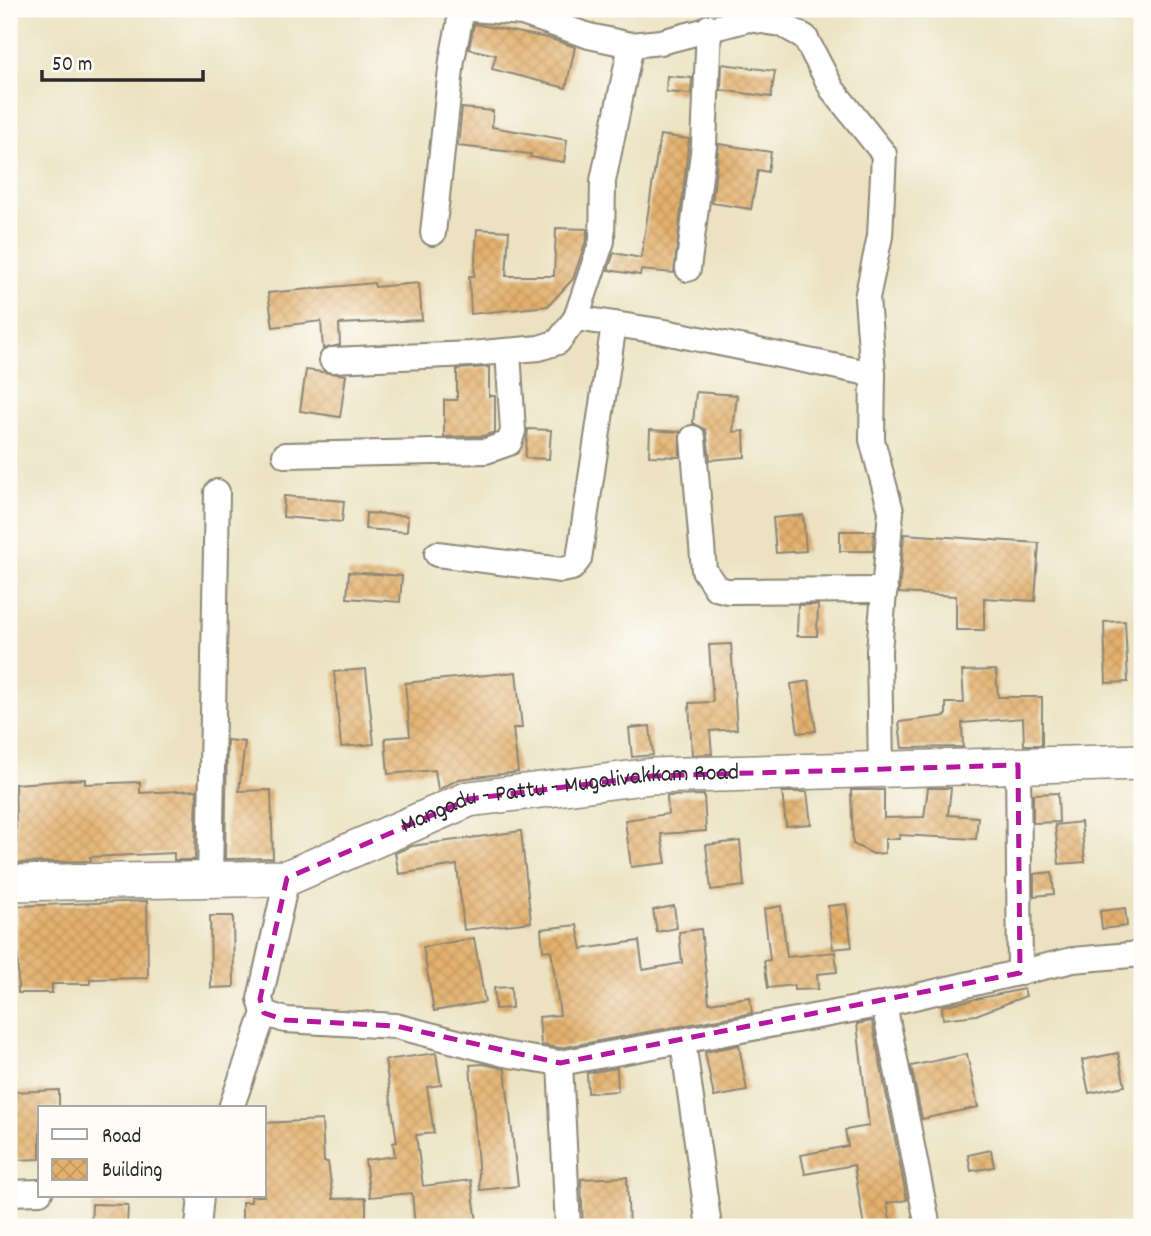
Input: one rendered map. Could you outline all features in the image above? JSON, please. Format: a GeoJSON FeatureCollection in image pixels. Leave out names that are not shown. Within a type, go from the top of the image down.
{"type":"FeatureCollection","features":[{"type":"Feature","properties":{"kind":"street"},"geometry":{"type":"LineString","coordinates":[[433,233],[452,60],[462,9]]}},
{"type":"Feature","properties":{"kind":"street"},"geometry":{"type":"LineString","coordinates":[[472,9],[522,13],[589,36],[631,45],[661,42],[709,27],[749,19],[781,24],[805,37],[832,89],[884,154],[880,236],[867,298],[873,374],[872,440],[891,511],[879,651],[881,769]]}},
{"type":"Feature","properties":{"kind":"street"},"geometry":{"type":"LineString","coordinates":[[688,269],[704,145],[709,27]]}},
{"type":"Feature","properties":{"kind":"street"},"geometry":{"type":"LineString","coordinates":[[332,360],[508,351],[539,348],[558,342],[576,318],[602,241],[603,181],[631,45]]}},
{"type":"Feature","properties":{"kind":"street"},"geometry":{"type":"LineString","coordinates":[[576,318],[873,374]]}},
{"type":"Feature","properties":{"kind":"street"},"geometry":{"type":"LineString","coordinates":[[438,554],[561,569],[572,568],[579,559],[614,324]]}},
{"type":"Feature","properties":{"kind":"street"},"geometry":{"type":"LineString","coordinates":[[285,455],[486,451],[502,448],[509,443],[513,431],[508,351]]}},
{"type":"Feature","properties":{"kind":"street"},"geometry":{"type":"LineString","coordinates":[[693,438],[704,570],[716,588],[727,592],[885,590]]}},
{"type":"Feature","properties":{"kind":"street"},"geometry":{"type":"LineString","coordinates":[[210,879],[217,492]]}},
{"type":"Feature","properties":{"kind":"street","name":"Mangadu - Pattu - Mugalivakkam Road"},"geometry":{"type":"LineString","coordinates":[[9,883],[287,878],[469,799],[652,776],[1142,761]]}},
{"type":"Feature","properties":{"kind":"street"},"geometry":{"type":"LineString","coordinates":[[1018,765],[1020,973]]}},
{"type":"Feature","properties":{"kind":"street"},"geometry":{"type":"LineString","coordinates":[[232,1106],[264,1013],[260,999],[287,878]]}},
{"type":"Feature","properties":{"kind":"street"},"geometry":{"type":"LineString","coordinates":[[264,1013],[285,1020],[396,1026],[504,1054],[560,1063],[884,1004],[1073,960],[1142,954]]}},
{"type":"Feature","properties":{"kind":"street"},"geometry":{"type":"LineString","coordinates":[[884,1004],[928,1227]]}},
{"type":"Feature","properties":{"kind":"street"},"geometry":{"type":"LineString","coordinates":[[683,1042],[709,1227]]}},
{"type":"Feature","properties":{"kind":"street"},"geometry":{"type":"LineString","coordinates":[[560,1063],[568,1227]]}},
{"type":"Feature","properties":{"kind":"street"},"geometry":{"type":"LineString","coordinates":[[9,1193],[38,1192]]}},
{"type":"Feature","properties":{"kind":"street"},"geometry":{"type":"LineString","coordinates":[[198,1227],[201,1198]]}},
{"type":"Feature","properties":{"kind":"highlighted area"},"geometry":{"type":"Polygon","coordinates":[[[1018,765],[1020,973],[560,1063],[396,1026],[285,1020],[264,1013],[260,999],[287,878],[469,799],[652,776],[1018,765]]]}},
{"type":"Feature","properties":{"kind":"building"},"geometry":{"type":"Polygon","coordinates":[[[474,24],[548,38],[575,47],[566,88],[492,69],[496,55],[469,49],[474,24]]]}},
{"type":"Feature","properties":{"kind":"building"},"geometry":{"type":"Polygon","coordinates":[[[722,64],[775,71],[771,97],[721,90],[722,64]]]}},
{"type":"Feature","properties":{"kind":"building"},"geometry":{"type":"Polygon","coordinates":[[[667,76],[692,78],[691,94],[666,92],[667,76]]]}},
{"type":"Feature","properties":{"kind":"building"},"geometry":{"type":"Polygon","coordinates":[[[462,108],[493,111],[492,127],[567,140],[564,162],[530,157],[531,154],[458,146],[462,108]]]}},
{"type":"Feature","properties":{"kind":"building"},"geometry":{"type":"Polygon","coordinates":[[[660,135],[689,139],[674,273],[641,270],[640,275],[608,270],[614,253],[641,258],[660,135]]]}},
{"type":"Feature","properties":{"kind":"building"},"geometry":{"type":"Polygon","coordinates":[[[719,144],[771,152],[768,172],[758,170],[751,209],[712,203],[719,144]]]}},
{"type":"Feature","properties":{"kind":"building"},"geometry":{"type":"Polygon","coordinates":[[[556,228],[587,229],[587,238],[573,279],[548,306],[471,314],[469,276],[474,276],[477,229],[509,231],[506,276],[554,276],[556,228]]]}},
{"type":"Feature","properties":{"kind":"building"},"geometry":{"type":"Polygon","coordinates":[[[374,283],[375,287],[419,283],[422,320],[339,324],[340,345],[323,349],[321,321],[273,327],[268,293],[374,283]]]}},
{"type":"Feature","properties":{"kind":"building"},"geometry":{"type":"Polygon","coordinates":[[[489,367],[489,396],[495,396],[495,432],[483,436],[444,437],[444,400],[457,400],[457,369],[489,367]]]}},
{"type":"Feature","properties":{"kind":"building"},"geometry":{"type":"Polygon","coordinates":[[[306,370],[346,375],[340,417],[300,411],[306,370]]]}},
{"type":"Feature","properties":{"kind":"building"},"geometry":{"type":"Polygon","coordinates":[[[696,392],[737,395],[733,432],[744,431],[745,457],[710,460],[706,430],[693,423],[696,392]]]}},
{"type":"Feature","properties":{"kind":"building"},"geometry":{"type":"Polygon","coordinates":[[[528,429],[551,430],[549,459],[525,458],[528,429]]]}},
{"type":"Feature","properties":{"kind":"building"},"geometry":{"type":"Polygon","coordinates":[[[650,430],[680,432],[680,457],[649,456],[650,430]]]}},
{"type":"Feature","properties":{"kind":"building"},"geometry":{"type":"Polygon","coordinates":[[[284,496],[344,501],[342,522],[283,517],[284,496]]]}},
{"type":"Feature","properties":{"kind":"building"},"geometry":{"type":"Polygon","coordinates":[[[366,513],[408,516],[407,532],[365,529],[366,513]]]}},
{"type":"Feature","properties":{"kind":"building"},"geometry":{"type":"Polygon","coordinates":[[[803,515],[806,551],[776,553],[773,518],[803,515]]]}},
{"type":"Feature","properties":{"kind":"building"},"geometry":{"type":"Polygon","coordinates":[[[840,531],[874,531],[873,551],[840,551],[840,531]]]}},
{"type":"Feature","properties":{"kind":"building"},"geometry":{"type":"Polygon","coordinates":[[[904,534],[1039,543],[1035,601],[984,598],[984,630],[956,630],[956,596],[899,593],[904,534]]]}},
{"type":"Feature","properties":{"kind":"building"},"geometry":{"type":"Polygon","coordinates":[[[349,572],[402,576],[400,602],[347,598],[349,572]]]}},
{"type":"Feature","properties":{"kind":"building"},"geometry":{"type":"Polygon","coordinates":[[[798,605],[818,605],[817,636],[797,636],[798,605]]]}},
{"type":"Feature","properties":{"kind":"building"},"geometry":{"type":"Polygon","coordinates":[[[1125,621],[1128,682],[1106,683],[1104,622],[1125,621]]]}},
{"type":"Feature","properties":{"kind":"building"},"geometry":{"type":"Polygon","coordinates":[[[731,644],[737,729],[710,731],[712,754],[692,755],[689,703],[713,702],[709,645],[731,644]]]}},
{"type":"Feature","properties":{"kind":"building"},"geometry":{"type":"Polygon","coordinates":[[[366,669],[374,744],[341,747],[334,672],[366,669]]]}},
{"type":"Feature","properties":{"kind":"building"},"geometry":{"type":"Polygon","coordinates":[[[996,670],[998,697],[1042,697],[1042,745],[1024,745],[1023,718],[962,723],[963,747],[902,748],[899,722],[946,716],[946,703],[964,703],[962,671],[996,670]]]}},
{"type":"Feature","properties":{"kind":"building"},"geometry":{"type":"Polygon","coordinates":[[[516,672],[522,728],[513,728],[518,772],[459,779],[438,790],[435,770],[388,774],[385,738],[410,736],[405,683],[516,672]]]}},
{"type":"Feature","properties":{"kind":"building"},"geometry":{"type":"Polygon","coordinates":[[[809,681],[816,731],[798,733],[791,684],[809,681]]]}},
{"type":"Feature","properties":{"kind":"building"},"geometry":{"type":"Polygon","coordinates":[[[650,726],[653,755],[632,757],[629,728],[650,726]]]}},
{"type":"Feature","properties":{"kind":"building"},"geometry":{"type":"Polygon","coordinates":[[[227,740],[245,742],[239,791],[271,790],[273,858],[225,859],[227,740]]]}},
{"type":"Feature","properties":{"kind":"building"},"geometry":{"type":"Polygon","coordinates":[[[85,779],[85,784],[140,782],[140,793],[197,790],[195,860],[174,860],[174,853],[90,857],[91,861],[17,863],[15,784],[85,779]]]}},
{"type":"Feature","properties":{"kind":"building"},"geometry":{"type":"Polygon","coordinates":[[[928,788],[951,788],[948,815],[978,817],[976,839],[899,835],[899,839],[885,839],[885,853],[873,854],[853,844],[851,790],[884,790],[884,818],[924,817],[928,788]]]}},
{"type":"Feature","properties":{"kind":"building"},"geometry":{"type":"Polygon","coordinates":[[[782,792],[807,792],[811,824],[786,826],[782,792]]]}},
{"type":"Feature","properties":{"kind":"building"},"geometry":{"type":"Polygon","coordinates":[[[1058,793],[1059,822],[1033,823],[1033,794],[1058,793]]]}},
{"type":"Feature","properties":{"kind":"building"},"geometry":{"type":"Polygon","coordinates":[[[704,795],[706,831],[661,834],[666,863],[631,867],[625,820],[668,814],[667,796],[704,795]]]}},
{"type":"Feature","properties":{"kind":"building"},"geometry":{"type":"Polygon","coordinates":[[[1081,822],[1085,862],[1059,864],[1055,825],[1081,822]]]}},
{"type":"Feature","properties":{"kind":"building"},"geometry":{"type":"Polygon","coordinates":[[[521,831],[531,922],[464,930],[457,865],[399,874],[395,853],[412,846],[521,831]]]}},
{"type":"Feature","properties":{"kind":"building"},"geometry":{"type":"Polygon","coordinates":[[[740,841],[744,886],[711,890],[706,845],[740,841]]]}},
{"type":"Feature","properties":{"kind":"building"},"geometry":{"type":"Polygon","coordinates":[[[1052,872],[1054,894],[1034,896],[1034,874],[1052,872]]]}},
{"type":"Feature","properties":{"kind":"building"},"geometry":{"type":"Polygon","coordinates":[[[147,901],[148,978],[90,979],[90,984],[52,984],[52,993],[18,993],[17,906],[147,901]]]}},
{"type":"Feature","properties":{"kind":"building"},"geometry":{"type":"Polygon","coordinates":[[[846,904],[852,947],[833,949],[828,906],[846,904]]]}},
{"type":"Feature","properties":{"kind":"building"},"geometry":{"type":"Polygon","coordinates":[[[674,906],[677,928],[657,932],[653,910],[674,906]]]}},
{"type":"Feature","properties":{"kind":"building"},"geometry":{"type":"Polygon","coordinates":[[[781,906],[787,957],[835,952],[837,972],[817,974],[818,989],[794,990],[794,985],[768,988],[764,961],[770,960],[764,909],[781,906]]]}},
{"type":"Feature","properties":{"kind":"building"},"geometry":{"type":"Polygon","coordinates":[[[1125,908],[1127,926],[1102,929],[1100,911],[1125,908]]]}},
{"type":"Feature","properties":{"kind":"building"},"geometry":{"type":"Polygon","coordinates":[[[210,916],[233,916],[234,987],[211,988],[210,916]]]}},
{"type":"Feature","properties":{"kind":"building"},"geometry":{"type":"Polygon","coordinates":[[[577,925],[582,949],[639,941],[643,970],[682,963],[679,932],[701,929],[709,1003],[750,997],[752,1013],[560,1048],[541,1045],[539,1017],[560,1015],[551,950],[543,951],[541,929],[577,925]]]}},
{"type":"Feature","properties":{"kind":"building"},"geometry":{"type":"Polygon","coordinates":[[[474,938],[485,1002],[434,1011],[423,947],[474,938]]]}},
{"type":"Feature","properties":{"kind":"building"},"geometry":{"type":"Polygon","coordinates":[[[511,987],[512,1008],[495,1009],[494,988],[511,987]]]}},
{"type":"Feature","properties":{"kind":"building"},"geometry":{"type":"Polygon","coordinates":[[[1024,989],[1026,996],[976,1015],[943,1019],[942,1006],[1024,989]]]}},
{"type":"Feature","properties":{"kind":"building"},"geometry":{"type":"Polygon","coordinates":[[[872,1021],[907,1200],[887,1203],[891,1227],[864,1227],[854,1165],[805,1174],[801,1155],[848,1146],[845,1130],[869,1126],[857,1024],[872,1021]]]}},
{"type":"Feature","properties":{"kind":"building"},"geometry":{"type":"Polygon","coordinates":[[[739,1045],[747,1091],[714,1097],[705,1052],[739,1045]]]}},
{"type":"Feature","properties":{"kind":"building"},"geometry":{"type":"Polygon","coordinates":[[[436,1053],[441,1085],[427,1087],[434,1133],[416,1135],[423,1186],[471,1180],[477,1222],[455,1227],[415,1227],[412,1193],[370,1197],[365,1160],[395,1156],[393,1143],[397,1142],[385,1060],[436,1053]]]}},
{"type":"Feature","properties":{"kind":"building"},"geometry":{"type":"Polygon","coordinates":[[[1118,1053],[1125,1086],[1089,1093],[1082,1060],[1118,1053]]]}},
{"type":"Feature","properties":{"kind":"building"},"geometry":{"type":"Polygon","coordinates":[[[967,1054],[978,1107],[922,1119],[911,1066],[967,1054]]]}},
{"type":"Feature","properties":{"kind":"building"},"geometry":{"type":"Polygon","coordinates":[[[483,1064],[505,1069],[518,1186],[480,1190],[470,1065],[483,1064]]]}},
{"type":"Feature","properties":{"kind":"building"},"geometry":{"type":"Polygon","coordinates":[[[617,1068],[618,1091],[588,1093],[587,1073],[617,1068]]]}},
{"type":"Feature","properties":{"kind":"building"},"geometry":{"type":"Polygon","coordinates":[[[59,1090],[59,1106],[38,1106],[38,1159],[15,1160],[12,1092],[59,1090]]]}},
{"type":"Feature","properties":{"kind":"building"},"geometry":{"type":"Polygon","coordinates":[[[322,1120],[324,1162],[328,1162],[333,1199],[366,1198],[366,1227],[242,1227],[242,1202],[251,1202],[251,1198],[266,1198],[266,1123],[322,1120]]]}},
{"type":"Feature","properties":{"kind":"building"},"geometry":{"type":"Polygon","coordinates":[[[991,1150],[994,1167],[971,1171],[968,1155],[991,1150]]]}},
{"type":"Feature","properties":{"kind":"building"},"geometry":{"type":"Polygon","coordinates":[[[627,1177],[629,1227],[583,1227],[581,1179],[627,1177]]]}},
{"type":"Feature","properties":{"kind":"building"},"geometry":{"type":"Polygon","coordinates":[[[92,1204],[128,1205],[127,1227],[91,1227],[92,1204]]]}}]}
